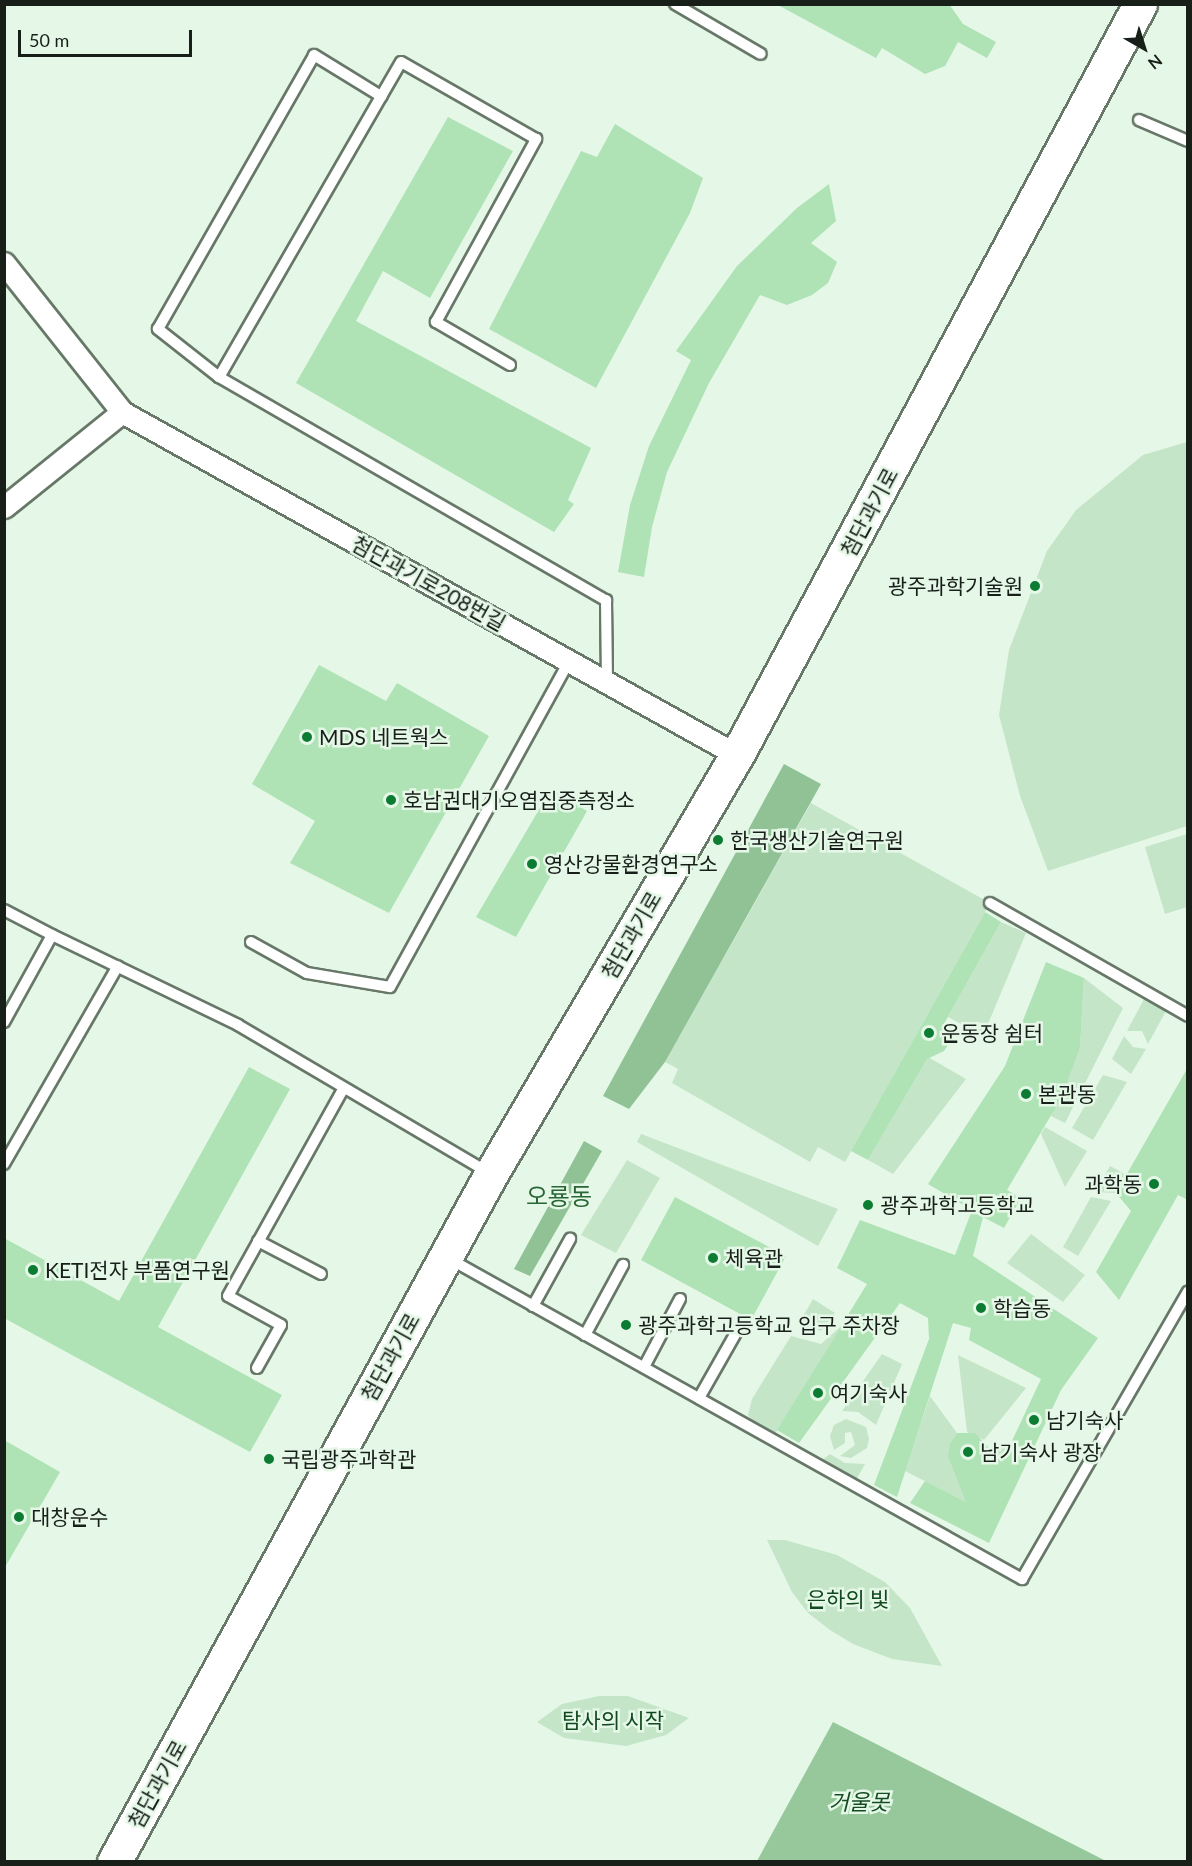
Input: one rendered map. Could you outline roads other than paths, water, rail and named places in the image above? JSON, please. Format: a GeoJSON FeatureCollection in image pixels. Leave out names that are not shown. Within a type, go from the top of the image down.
{"type":"FeatureCollection","features":[{"type":"Feature","properties":{"kind":"main road","name":"첨단과기로"},"geometry":{"type":"LineString","coordinates":[[114,1862],[490,1174],[737,755],[1140,4]]}},
{"type":"Feature","properties":{"kind":"street","name":"첨단과기로208번길"},"geometry":{"type":"LineString","coordinates":[[4,263],[122,412],[737,755]]}},
{"type":"Feature","properties":{"kind":"street"},"geometry":{"type":"LineString","coordinates":[[4,507],[122,412]]}},
{"type":"Feature","properties":{"kind":"lane"},"geometry":{"type":"LineString","coordinates":[[675,4],[761,54]]}},
{"type":"Feature","properties":{"kind":"lane"},"geometry":{"type":"LineString","coordinates":[[381,96],[314,55],[158,329],[219,377],[606,600],[607,682]]}},
{"type":"Feature","properties":{"kind":"lane"},"geometry":{"type":"LineString","coordinates":[[219,377],[401,62],[536,139],[436,322],[510,365]]}},
{"type":"Feature","properties":{"kind":"lane"},"geometry":{"type":"LineString","coordinates":[[1139,120],[1188,141]]}},
{"type":"Feature","properties":{"kind":"lane"},"geometry":{"type":"LineString","coordinates":[[251,942],[307,973],[390,987],[569,661]]}},
{"type":"Feature","properties":{"kind":"lane"},"geometry":{"type":"LineString","coordinates":[[990,903],[1188,1017]]}},
{"type":"Feature","properties":{"kind":"lane"},"geometry":{"type":"LineString","coordinates":[[4,910],[238,1025],[490,1174]]}},
{"type":"Feature","properties":{"kind":"lane"},"geometry":{"type":"LineString","coordinates":[[4,1022],[52,935]]}},
{"type":"Feature","properties":{"kind":"lane"},"geometry":{"type":"LineString","coordinates":[[4,1164],[118,966]]}},
{"type":"Feature","properties":{"kind":"lane"},"geometry":{"type":"LineString","coordinates":[[257,1368],[281,1325],[228,1296],[343,1089]]}},
{"type":"Feature","properties":{"kind":"lane"},"geometry":{"type":"LineString","coordinates":[[533,1306],[570,1239]]}},
{"type":"Feature","properties":{"kind":"lane"},"geometry":{"type":"LineString","coordinates":[[258,1241],[321,1274]]}},
{"type":"Feature","properties":{"kind":"lane"},"geometry":{"type":"LineString","coordinates":[[445,1257],[1022,1579],[1188,1291]]}},
{"type":"Feature","properties":{"kind":"lane"},"geometry":{"type":"LineString","coordinates":[[585,1335],[623,1265]]}},
{"type":"Feature","properties":{"kind":"lane"},"geometry":{"type":"LineString","coordinates":[[644,1367],[680,1299]]}},
{"type":"Feature","properties":{"kind":"lane"},"geometry":{"type":"LineString","coordinates":[[699,1398],[737,1331]]}},
{"type":"Feature","properties":{"kind":"water","name":"거울못"},"geometry":{"type":"Polygon","coordinates":[[[833,1722],[1106,1861],[757,1861],[833,1722]]]}},
{"type":"Feature","properties":{"kind":"place","name":"광주과학기술원"},"geometry":{"type":"Point","coordinates":[1035,586]}},
{"type":"Feature","properties":{"kind":"place","name":"MDS 네트웍스"},"geometry":{"type":"Point","coordinates":[307,737]}},
{"type":"Feature","properties":{"kind":"place","name":"호남권대기오염집중측정소"},"geometry":{"type":"Point","coordinates":[391,800]}},
{"type":"Feature","properties":{"kind":"place","name":"한국생산기술연구원"},"geometry":{"type":"Point","coordinates":[718,840]}},
{"type":"Feature","properties":{"kind":"place","name":"영산강물환경연구소"},"geometry":{"type":"Point","coordinates":[532,864]}},
{"type":"Feature","properties":{"kind":"place","name":"운동장 쉼터"},"geometry":{"type":"Point","coordinates":[929,1033]}},
{"type":"Feature","properties":{"kind":"place","name":"본관동"},"geometry":{"type":"Point","coordinates":[1026,1094]}},
{"type":"Feature","properties":{"kind":"place","name":"과학동"},"geometry":{"type":"Point","coordinates":[1154,1184]}},
{"type":"Feature","properties":{"kind":"place","name":"광주과학고등학교"},"geometry":{"type":"Point","coordinates":[868,1205]}},
{"type":"Feature","properties":{"kind":"place","name":"체육관"},"geometry":{"type":"Point","coordinates":[713,1258]}},
{"type":"Feature","properties":{"kind":"place","name":"KETI전자 부품연구원"},"geometry":{"type":"Point","coordinates":[33,1270]}},
{"type":"Feature","properties":{"kind":"place","name":"학습동"},"geometry":{"type":"Point","coordinates":[981,1308]}},
{"type":"Feature","properties":{"kind":"place","name":"광주과학고등학교 입구 주차장"},"geometry":{"type":"Point","coordinates":[626,1325]}},
{"type":"Feature","properties":{"kind":"place","name":"여기숙사"},"geometry":{"type":"Point","coordinates":[818,1393]}},
{"type":"Feature","properties":{"kind":"place","name":"남기숙사"},"geometry":{"type":"Point","coordinates":[1034,1420]}},
{"type":"Feature","properties":{"kind":"place","name":"남기숙사 광장"},"geometry":{"type":"Point","coordinates":[968,1452]}},
{"type":"Feature","properties":{"kind":"place","name":"국립광주과학관"},"geometry":{"type":"Point","coordinates":[269,1459]}},
{"type":"Feature","properties":{"kind":"place","name":"대창운수"},"geometry":{"type":"Point","coordinates":[19,1517]}},
{"type":"Feature","properties":{"kind":"district","name":"오룡동"},"geometry":{"type":"Point","coordinates":[559,1196]}},
{"type":"Feature","properties":{"kind":"park label","name":"은하의 빛"},"geometry":{"type":"Point","coordinates":[848,1599]}},
{"type":"Feature","properties":{"kind":"park label","name":"탐사의 시작"},"geometry":{"type":"Point","coordinates":[613,1720]}}]}
